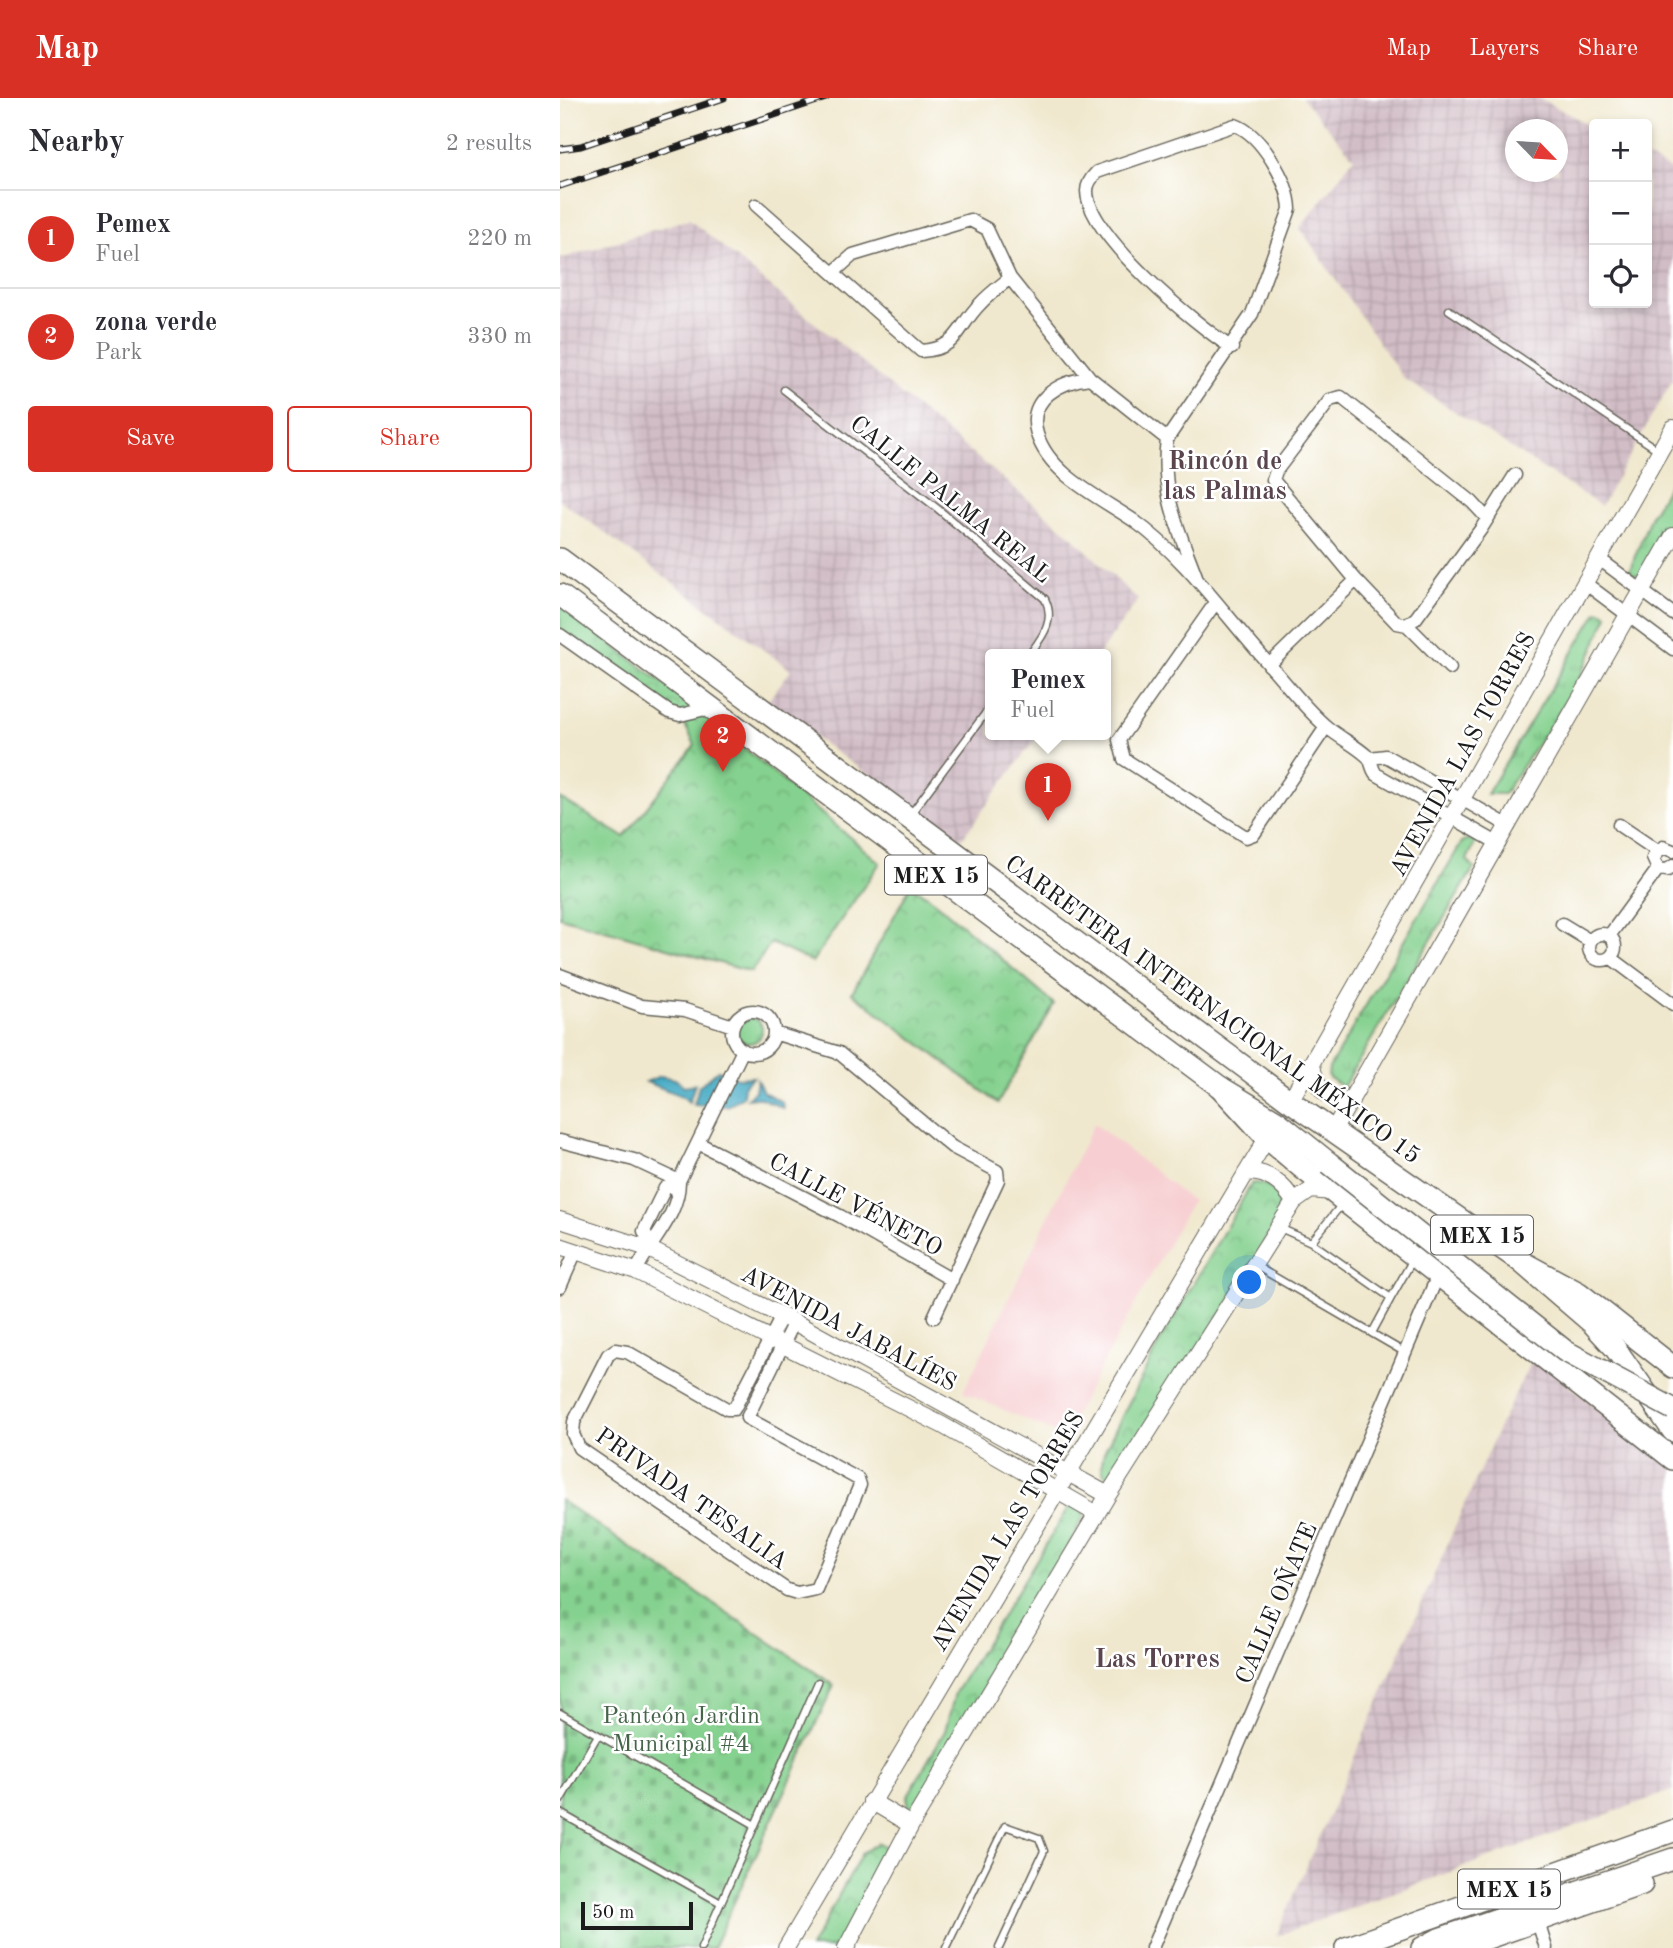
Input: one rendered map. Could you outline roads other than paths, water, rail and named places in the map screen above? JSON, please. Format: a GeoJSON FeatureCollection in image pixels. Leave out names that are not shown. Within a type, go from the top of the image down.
{"type":"FeatureCollection","features":[{"type":"Feature","properties":{"kind":"main road","name":"CARRETERA INTERNACIONAL MÉXICO 15"},"geometry":{"type":"LineString","coordinates":[[560,559],[1290,1101],[1520,1261],[1579,1293],[1673,1367]]}},
{"type":"Feature","properties":{"kind":"main road","name":"MEX 15"},"geometry":{"type":"LineString","coordinates":[[560,595],[1220,1087],[1278,1122],[1565,1351],[1673,1409]]}},
{"type":"Feature","properties":{"kind":"main road","name":"MEX 15"},"geometry":{"type":"LineString","coordinates":[[1220,1087],[1267,1138],[1301,1167],[1673,1459]]}},
{"type":"Feature","properties":{"kind":"main road"},"geometry":{"type":"LineString","coordinates":[[1520,1261],[1592,1324],[1615,1348],[1673,1431]]}},
{"type":"Feature","properties":{"kind":"main road","name":"MEX 15"},"geometry":{"type":"LineString","coordinates":[[1346,1948],[1673,1831]]}},
{"type":"Feature","properties":{"kind":"main road","name":"MEX 15"},"geometry":{"type":"LineString","coordinates":[[1422,1948],[1439,1939],[1673,1859]]}},
{"type":"Feature","properties":{"kind":"main road","name":"MEX 15"},"geometry":{"type":"LineString","coordinates":[[1459,1948],[1673,1872]]}},
{"type":"Feature","properties":{"kind":"street"},"geometry":{"type":"LineString","coordinates":[[1196,576],[1173,520],[1165,452],[1167,439],[1232,348],[1262,293],[1290,209],[1289,192],[1283,177],[1247,129],[1235,125],[1097,172],[1089,181],[1087,192],[1099,221],[1126,259],[1205,330],[1232,348]]}},
{"type":"Feature","properties":{"kind":"street"},"geometry":{"type":"LineString","coordinates":[[755,205],[921,351],[937,350],[949,344],[979,305],[1010,278]]}},
{"type":"Feature","properties":{"kind":"street"},"geometry":{"type":"LineString","coordinates":[[834,272],[853,255],[970,220],[979,223],[987,229],[1010,278],[1090,378],[1167,439]]}},
{"type":"Feature","properties":{"kind":"street"},"geometry":{"type":"LineString","coordinates":[[1090,378],[1055,386],[1042,400],[1037,413],[1036,432],[1050,462],[1152,534],[1196,576],[1269,665],[1326,727],[1370,758],[1376,774],[1499,844]]}},
{"type":"Feature","properties":{"kind":"street"},"geometry":{"type":"LineString","coordinates":[[1450,668],[1407,625],[1397,623],[1356,580],[1272,480],[1330,400],[1341,397],[1472,502],[1486,517]]}},
{"type":"Feature","properties":{"kind":"street","name":"AVENIDA LAS TORRES"},"geometry":{"type":"LineString","coordinates":[[1290,1101],[1464,800],[1673,428]]}},
{"type":"Feature","properties":{"kind":"street"},"geometry":{"type":"LineString","coordinates":[[1407,625],[1433,596],[1481,529],[1486,517],[1515,475]]}},
{"type":"Feature","properties":{"kind":"street"},"geometry":{"type":"LineString","coordinates":[[1152,534],[1166,533],[1173,520]]}},
{"type":"Feature","properties":{"kind":"street"},"geometry":{"type":"LineString","coordinates":[[1333,1131],[1673,537]]}},
{"type":"Feature","properties":{"kind":"street"},"geometry":{"type":"LineString","coordinates":[[1598,558],[1673,614]]}},
{"type":"Feature","properties":{"kind":"street"},"geometry":{"type":"LineString","coordinates":[[1269,665],[1356,580]]}},
{"type":"Feature","properties":{"kind":"street"},"geometry":{"type":"LineString","coordinates":[[1585,583],[1673,649]]}},
{"type":"Feature","properties":{"kind":"street"},"geometry":{"type":"LineString","coordinates":[[1216,602],[1119,740],[1124,759],[1246,837],[1254,834],[1282,788],[1326,727]]}},
{"type":"Feature","properties":{"kind":"street"},"geometry":{"type":"LineString","coordinates":[[560,635],[669,712],[680,715],[710,708]]}},
{"type":"Feature","properties":{"kind":"street"},"geometry":{"type":"LineString","coordinates":[[1370,758],[1386,756],[1509,826]]}},
{"type":"Feature","properties":{"kind":"street"},"geometry":{"type":"LineString","coordinates":[[1619,825],[1656,850]]}},
{"type":"Feature","properties":{"kind":"street"},"geometry":{"type":"LineString","coordinates":[[1658,869],[1653,858],[1656,850],[1663,847],[1672,848]]}},
{"type":"Feature","properties":{"kind":"street"},"geometry":{"type":"LineString","coordinates":[[1658,869],[1668,870],[1673,866]]}},
{"type":"Feature","properties":{"kind":"street"},"geometry":{"type":"LineString","coordinates":[[1609,936],[1658,869]]}},
{"type":"Feature","properties":{"kind":"street"},"geometry":{"type":"LineString","coordinates":[[1562,924],[1590,941]]}},
{"type":"Feature","properties":{"kind":"street"},"geometry":{"type":"LineString","coordinates":[[1590,941],[1602,934],[1609,936],[1615,946],[1610,957]]}},
{"type":"Feature","properties":{"kind":"street"},"geometry":{"type":"LineString","coordinates":[[1590,941],[1589,948],[1597,959],[1610,957],[1673,1004]]}},
{"type":"Feature","properties":{"kind":"street"},"geometry":{"type":"LineString","coordinates":[[560,975],[642,1006],[685,1010],[733,1026]]}},
{"type":"Feature","properties":{"kind":"street"},"geometry":{"type":"LineString","coordinates":[[760,1012],[771,1020],[775,1032],[773,1040],[757,1053],[743,1050],[733,1037],[733,1026],[741,1015],[760,1012]]}},
{"type":"Feature","properties":{"kind":"street","name":"CALLE VÉNETO"},"geometry":{"type":"LineString","coordinates":[[698,1143],[840,1216],[952,1280],[998,1180],[997,1171],[952,1147],[839,1053],[775,1032]]}},
{"type":"Feature","properties":{"kind":"street"},"geometry":{"type":"LineString","coordinates":[[636,1270],[648,1246],[660,1237],[680,1194],[679,1182],[743,1050]]}},
{"type":"Feature","properties":{"kind":"street"},"geometry":{"type":"LineString","coordinates":[[1312,1064],[1314,1081],[1322,1091],[1335,1100],[1350,1102]]}},
{"type":"Feature","properties":{"kind":"street","name":"AVENIDA LAS TORRES"},"geometry":{"type":"LineString","coordinates":[[786,1948],[1267,1138]]}},
{"type":"Feature","properties":{"kind":"street"},"geometry":{"type":"LineString","coordinates":[[560,1141],[634,1160],[679,1182]]}},
{"type":"Feature","properties":{"kind":"street"},"geometry":{"type":"LineString","coordinates":[[1246,1173],[1256,1172],[1280,1184],[1294,1202]]}},
{"type":"Feature","properties":{"kind":"street"},"geometry":{"type":"LineString","coordinates":[[846,1948],[911,1825],[1108,1495],[1294,1202],[1300,1195],[1311,1190],[1338,1197]]}},
{"type":"Feature","properties":{"kind":"street","name":"AVENIDA JABALÍES"},"geometry":{"type":"LineString","coordinates":[[560,1220],[648,1246],[788,1319],[1108,1495]]}},
{"type":"Feature","properties":{"kind":"street"},"geometry":{"type":"LineString","coordinates":[[560,1287],[568,1249]]}},
{"type":"Feature","properties":{"kind":"street","name":"AVENIDA JABALÍES"},"geometry":{"type":"LineString","coordinates":[[568,1249],[636,1270],[942,1425],[1097,1514]]}},
{"type":"Feature","properties":{"kind":"street","name":"CALLE OÑATE"},"geometry":{"type":"LineString","coordinates":[[1152,1948],[1438,1275]]}},
{"type":"Feature","properties":{"kind":"street"},"geometry":{"type":"LineString","coordinates":[[934,1317],[952,1280]]}},
{"type":"Feature","properties":{"kind":"street"},"geometry":{"type":"LineString","coordinates":[[777,1341],[788,1319]]}},
{"type":"Feature","properties":{"kind":"street","name":"PRIVADA TESALIA"},"geometry":{"type":"LineString","coordinates":[[777,1341],[747,1418],[858,1479],[860,1485],[816,1589],[810,1593],[787,1590],[579,1448],[573,1434],[573,1422],[608,1355],[615,1350],[627,1352],[727,1409],[734,1409],[777,1341]]}},
{"type":"Feature","properties":{"kind":"street"},"geometry":{"type":"LineString","coordinates":[[871,1801],[911,1825]]}},
{"type":"Feature","properties":{"kind":"street"},"geometry":{"type":"LineString","coordinates":[[1538,1922],[1546,1948]]}},
{"type":"Feature","properties":{"kind":"lane"},"geometry":{"type":"LineString","coordinates":[[1449,310],[1660,451]]}},
{"type":"Feature","properties":{"kind":"lane","name":"CALLE PALMA REAL"},"geometry":{"type":"LineString","coordinates":[[784,390],[938,509],[1045,599],[1051,610],[1050,620],[1045,634],[1034,649]]}},
{"type":"Feature","properties":{"kind":"lane"},"geometry":{"type":"LineString","coordinates":[[908,818],[985,714]]}},
{"type":"Feature","properties":{"kind":"lane"},"geometry":{"type":"LineString","coordinates":[[1311,1242],[1338,1197]]}},
{"type":"Feature","properties":{"kind":"lane"},"geometry":{"type":"LineString","coordinates":[[1278,1227],[1311,1242],[1391,1298]]}},
{"type":"Feature","properties":{"kind":"lane"},"geometry":{"type":"LineString","coordinates":[[1372,1332],[1415,1256]]}},
{"type":"Feature","properties":{"kind":"lane"},"geometry":{"type":"LineString","coordinates":[[1255,1265],[1405,1352]]}},
{"type":"Feature","properties":{"kind":"lane"},"geometry":{"type":"LineString","coordinates":[[701,1948],[818,1682]]}},
{"type":"Feature","properties":{"kind":"lane"},"geometry":{"type":"LineString","coordinates":[[560,1713],[755,1825]]}},
{"type":"Feature","properties":{"kind":"lane"},"geometry":{"type":"LineString","coordinates":[[560,1801],[598,1735]]}},
{"type":"Feature","properties":{"kind":"lane"},"geometry":{"type":"LineString","coordinates":[[560,1813],[721,1903]]}},
{"type":"Feature","properties":{"kind":"lane"},"geometry":{"type":"LineString","coordinates":[[946,1948],[1005,1826],[1039,1838],[1044,1844],[1044,1851],[999,1948]]}},
{"type":"Feature","properties":{"kind":"water"},"geometry":{"type":"Polygon","coordinates":[[[718,1070],[738,1078],[753,1077],[744,1085],[743,1096],[727,1106],[694,1104],[699,1086],[718,1070]]]}},
{"type":"Feature","properties":{"kind":"water"},"geometry":{"type":"Polygon","coordinates":[[[660,1076],[675,1079],[684,1086],[695,1084],[689,1102],[682,1096],[646,1082],[660,1076]]]}},
{"type":"Feature","properties":{"kind":"water"},"geometry":{"type":"Polygon","coordinates":[[[757,1080],[763,1092],[782,1102],[783,1108],[761,1098],[747,1098],[755,1091],[757,1080]]]}},
{"type":"Feature","properties":{"kind":"railway"},"geometry":{"type":"LineString","coordinates":[[560,149],[581,146],[724,98]]}},
{"type":"Feature","properties":{"kind":"railway"},"geometry":{"type":"LineString","coordinates":[[560,186],[826,98]]}},
{"type":"Feature","properties":{"kind":"place","name":"zona verde"},"geometry":{"type":"Point","coordinates":[723,772]}},
{"type":"Feature","properties":{"kind":"place","name":"Pemex"},"geometry":{"type":"Point","coordinates":[1048,821]}},
{"type":"Feature","properties":{"kind":"district","name":"Rincón de las Palmas"},"geometry":{"type":"Point","coordinates":[1225,475]}},
{"type":"Feature","properties":{"kind":"district","name":"Las Torres"},"geometry":{"type":"Point","coordinates":[1157,1658]}},
{"type":"Feature","properties":{"kind":"park label","name":"Panteón Jardin Municipal #4"},"geometry":{"type":"Point","coordinates":[681,1729]}}]}
